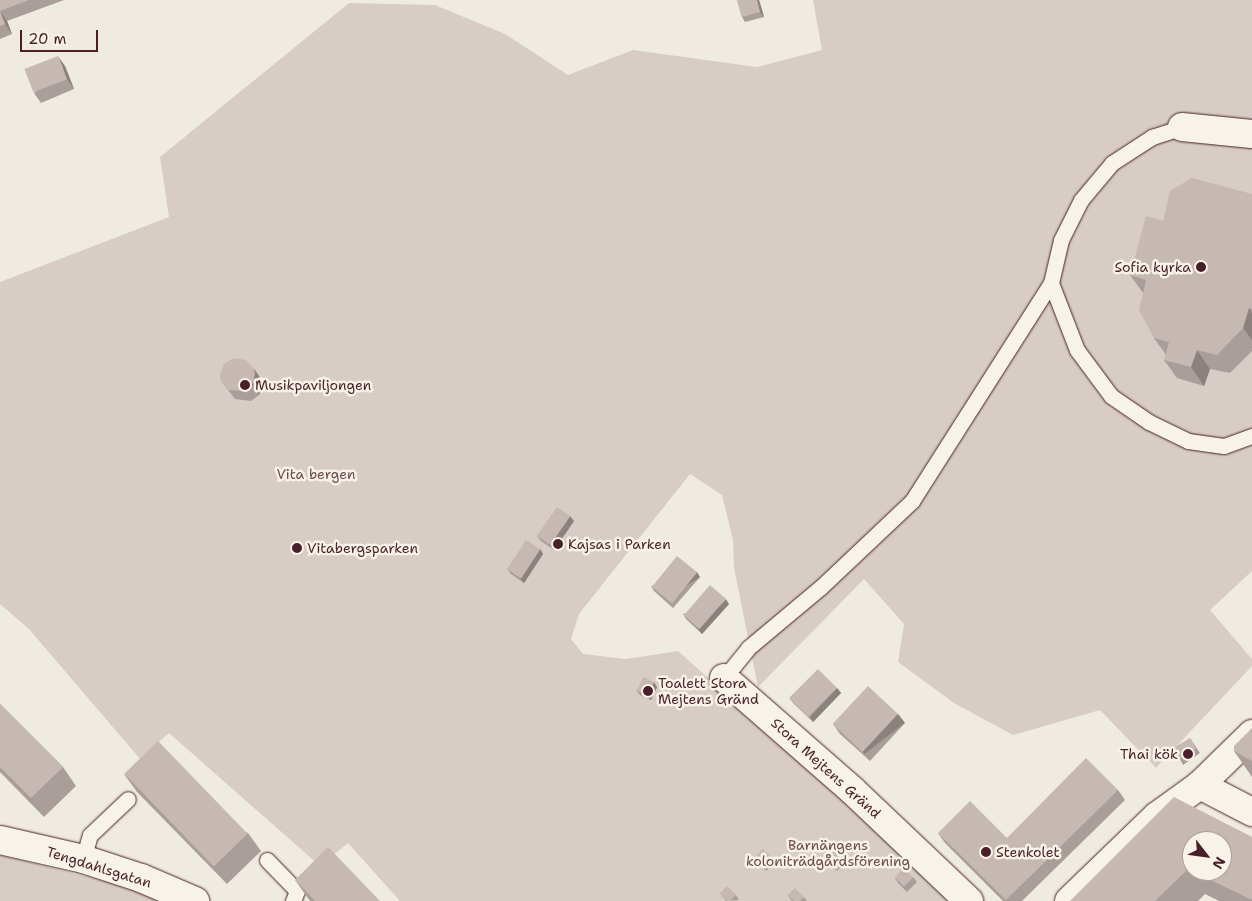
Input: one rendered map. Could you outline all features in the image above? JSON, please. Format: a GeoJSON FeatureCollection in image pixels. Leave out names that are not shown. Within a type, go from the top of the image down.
{"type":"FeatureCollection","features":[{"type":"Feature","properties":{"kind":"street"},"geometry":{"type":"LineString","coordinates":[[1182,127],[1252,134]]}},
{"type":"Feature","properties":{"kind":"street","name":"Stora Mejtens Gränd"},"geometry":{"type":"LineString","coordinates":[[724,678],[853,791],[970,901]]}},
{"type":"Feature","properties":{"kind":"street"},"geometry":{"type":"LineString","coordinates":[[1069,901],[1157,816],[1200,785],[1252,734]]}},
{"type":"Feature","properties":{"kind":"street"},"geometry":{"type":"LineString","coordinates":[[1200,785],[1252,812]]}},
{"type":"Feature","properties":{"kind":"street","name":"Tengdahlsgatan"},"geometry":{"type":"LineString","coordinates":[[0,840],[83,859],[141,878],[195,901]]}},
{"type":"Feature","properties":{"kind":"lane"},"geometry":{"type":"LineString","coordinates":[[724,678],[748,648],[821,587],[912,501],[1051,283],[1061,240],[1081,200],[1112,163],[1152,138],[1182,127]]}},
{"type":"Feature","properties":{"kind":"lane"},"geometry":{"type":"LineString","coordinates":[[1051,283],[1076,350],[1112,396],[1149,422],[1188,441],[1224,446],[1252,436]]}},
{"type":"Feature","properties":{"kind":"lane"},"geometry":{"type":"LineString","coordinates":[[83,859],[90,835],[128,799]]}},
{"type":"Feature","properties":{"kind":"lane"},"geometry":{"type":"LineString","coordinates":[[267,860],[297,891],[293,901]]}},
{"type":"Feature","properties":{"kind":"green space","name":"Vita bergen"},"geometry":{"type":"Polygon","coordinates":[[[813,0],[1252,0],[1252,571],[1210,610],[1252,659],[1252,666],[1156,768],[1100,710],[1013,735],[954,703],[898,662],[904,624],[864,579],[758,687],[734,568],[733,540],[722,495],[690,474],[579,614],[571,639],[583,654],[626,659],[678,651],[829,786],[948,901],[400,901],[348,843],[320,866],[169,733],[140,759],[29,629],[0,604],[0,282],[169,217],[160,157],[349,3],[435,5],[505,34],[568,75],[633,50],[757,67],[822,50],[813,0]]]}},
{"type":"Feature","properties":{"kind":"green space"},"geometry":{"type":"Polygon","coordinates":[[[0,855],[140,890],[165,901],[0,901],[0,855]]]}},
{"type":"Feature","properties":{"kind":"building"},"geometry":{"type":"Polygon","coordinates":[[[0,0],[29,0],[0,11],[0,0]]]}},
{"type":"Feature","properties":{"kind":"building"},"geometry":{"type":"Polygon","coordinates":[[[737,0],[757,0],[760,12],[742,17],[737,0]]]}},
{"type":"Feature","properties":{"kind":"building"},"geometry":{"type":"Polygon","coordinates":[[[0,11],[5,24],[0,26],[0,11]]]}},
{"type":"Feature","properties":{"kind":"building"},"geometry":{"type":"Polygon","coordinates":[[[58,56],[67,79],[33,92],[24,69],[58,56]]]}},
{"type":"Feature","properties":{"kind":"building","name":"Sofia kyrka"},"geometry":{"type":"Polygon","coordinates":[[[1192,178],[1252,194],[1252,309],[1249,308],[1243,328],[1217,355],[1197,350],[1191,367],[1164,360],[1169,342],[1154,338],[1139,310],[1146,280],[1130,275],[1146,216],[1163,221],[1170,191],[1192,178]]]}},
{"type":"Feature","properties":{"kind":"building"},"geometry":{"type":"Polygon","coordinates":[[[234,358],[246,360],[254,369],[255,374],[252,385],[244,391],[228,390],[221,381],[220,375],[224,364],[234,358]]]}},
{"type":"Feature","properties":{"kind":"building"},"geometry":{"type":"Polygon","coordinates":[[[557,507],[570,516],[550,545],[537,536],[557,507]]]}},
{"type":"Feature","properties":{"kind":"building"},"geometry":{"type":"Polygon","coordinates":[[[526,540],[540,549],[521,579],[507,569],[526,540]]]}},
{"type":"Feature","properties":{"kind":"building"},"geometry":{"type":"Polygon","coordinates":[[[677,556],[697,572],[672,603],[652,587],[677,556]]]}},
{"type":"Feature","properties":{"kind":"building"},"geometry":{"type":"Polygon","coordinates":[[[710,585],[726,599],[700,629],[684,615],[710,585]]]}},
{"type":"Feature","properties":{"kind":"building"},"geometry":{"type":"Polygon","coordinates":[[[818,669],[837,688],[808,717],[789,698],[818,669]]]}},
{"type":"Feature","properties":{"kind":"building"},"geometry":{"type":"Polygon","coordinates":[[[643,677],[654,682],[648,696],[637,691],[643,677]]]}},
{"type":"Feature","properties":{"kind":"building"},"geometry":{"type":"Polygon","coordinates":[[[868,686],[898,714],[863,752],[833,724],[868,686]]]}},
{"type":"Feature","properties":{"kind":"building"},"geometry":{"type":"Polygon","coordinates":[[[0,704],[63,767],[31,798],[0,767],[0,704]]]}},
{"type":"Feature","properties":{"kind":"building"},"geometry":{"type":"Polygon","coordinates":[[[1252,728],[1252,761],[1234,751],[1234,746],[1252,728]]]}},
{"type":"Feature","properties":{"kind":"building"},"geometry":{"type":"Polygon","coordinates":[[[1190,738],[1196,748],[1178,759],[1172,749],[1190,738]]]}},
{"type":"Feature","properties":{"kind":"building"},"geometry":{"type":"Polygon","coordinates":[[[158,741],[248,834],[214,866],[124,774],[158,741]]]}},
{"type":"Feature","properties":{"kind":"building"},"geometry":{"type":"Polygon","coordinates":[[[1086,758],[1118,790],[1006,900],[938,833],[970,801],[1007,838],[1086,758]]]}},
{"type":"Feature","properties":{"kind":"building"},"geometry":{"type":"Polygon","coordinates":[[[1174,797],[1252,837],[1252,900],[1213,881],[1232,881],[1232,831],[1182,831],[1182,875],[1155,901],[1070,901],[1174,797]]]}},
{"type":"Feature","properties":{"kind":"building"},"geometry":{"type":"Polygon","coordinates":[[[824,836],[831,843],[824,850],[817,843],[824,836]]]}},
{"type":"Feature","properties":{"kind":"building"},"geometry":{"type":"Polygon","coordinates":[[[328,847],[380,901],[315,901],[295,880],[328,847]]]}},
{"type":"Feature","properties":{"kind":"building"},"geometry":{"type":"Polygon","coordinates":[[[763,849],[771,857],[762,866],[754,858],[763,849]]]}},
{"type":"Feature","properties":{"kind":"building"},"geometry":{"type":"Polygon","coordinates":[[[833,851],[841,859],[834,866],[826,858],[833,851]]]}},
{"type":"Feature","properties":{"kind":"building"},"geometry":{"type":"Polygon","coordinates":[[[904,868],[913,877],[904,886],[895,877],[904,868]]]}},
{"type":"Feature","properties":{"kind":"building"},"geometry":{"type":"Polygon","coordinates":[[[727,886],[736,895],[730,901],[727,901],[720,893],[727,886]]]}},
{"type":"Feature","properties":{"kind":"building"},"geometry":{"type":"Polygon","coordinates":[[[795,888],[804,897],[800,901],[794,901],[788,895],[795,888]]]}},
{"type":"Feature","properties":{"kind":"place","name":"Sofia kyrka"},"geometry":{"type":"Point","coordinates":[1201,267]}},
{"type":"Feature","properties":{"kind":"place","name":"Musikpaviljongen"},"geometry":{"type":"Point","coordinates":[245,385]}},
{"type":"Feature","properties":{"kind":"place","name":"Kajsas i Parken"},"geometry":{"type":"Point","coordinates":[558,544]}},
{"type":"Feature","properties":{"kind":"place","name":"Vitabergsparken"},"geometry":{"type":"Point","coordinates":[297,548]}},
{"type":"Feature","properties":{"kind":"place","name":"Toalett Stora Mejtens Gränd"},"geometry":{"type":"Point","coordinates":[648,691]}},
{"type":"Feature","properties":{"kind":"place","name":"Thai kök"},"geometry":{"type":"Point","coordinates":[1188,754]}},
{"type":"Feature","properties":{"kind":"place","name":"Stenkolet"},"geometry":{"type":"Point","coordinates":[986,852]}},
{"type":"Feature","properties":{"kind":"park label","name":"Barnängens koloniträdgårdsförening"},"geometry":{"type":"Point","coordinates":[828,854]}}]}
